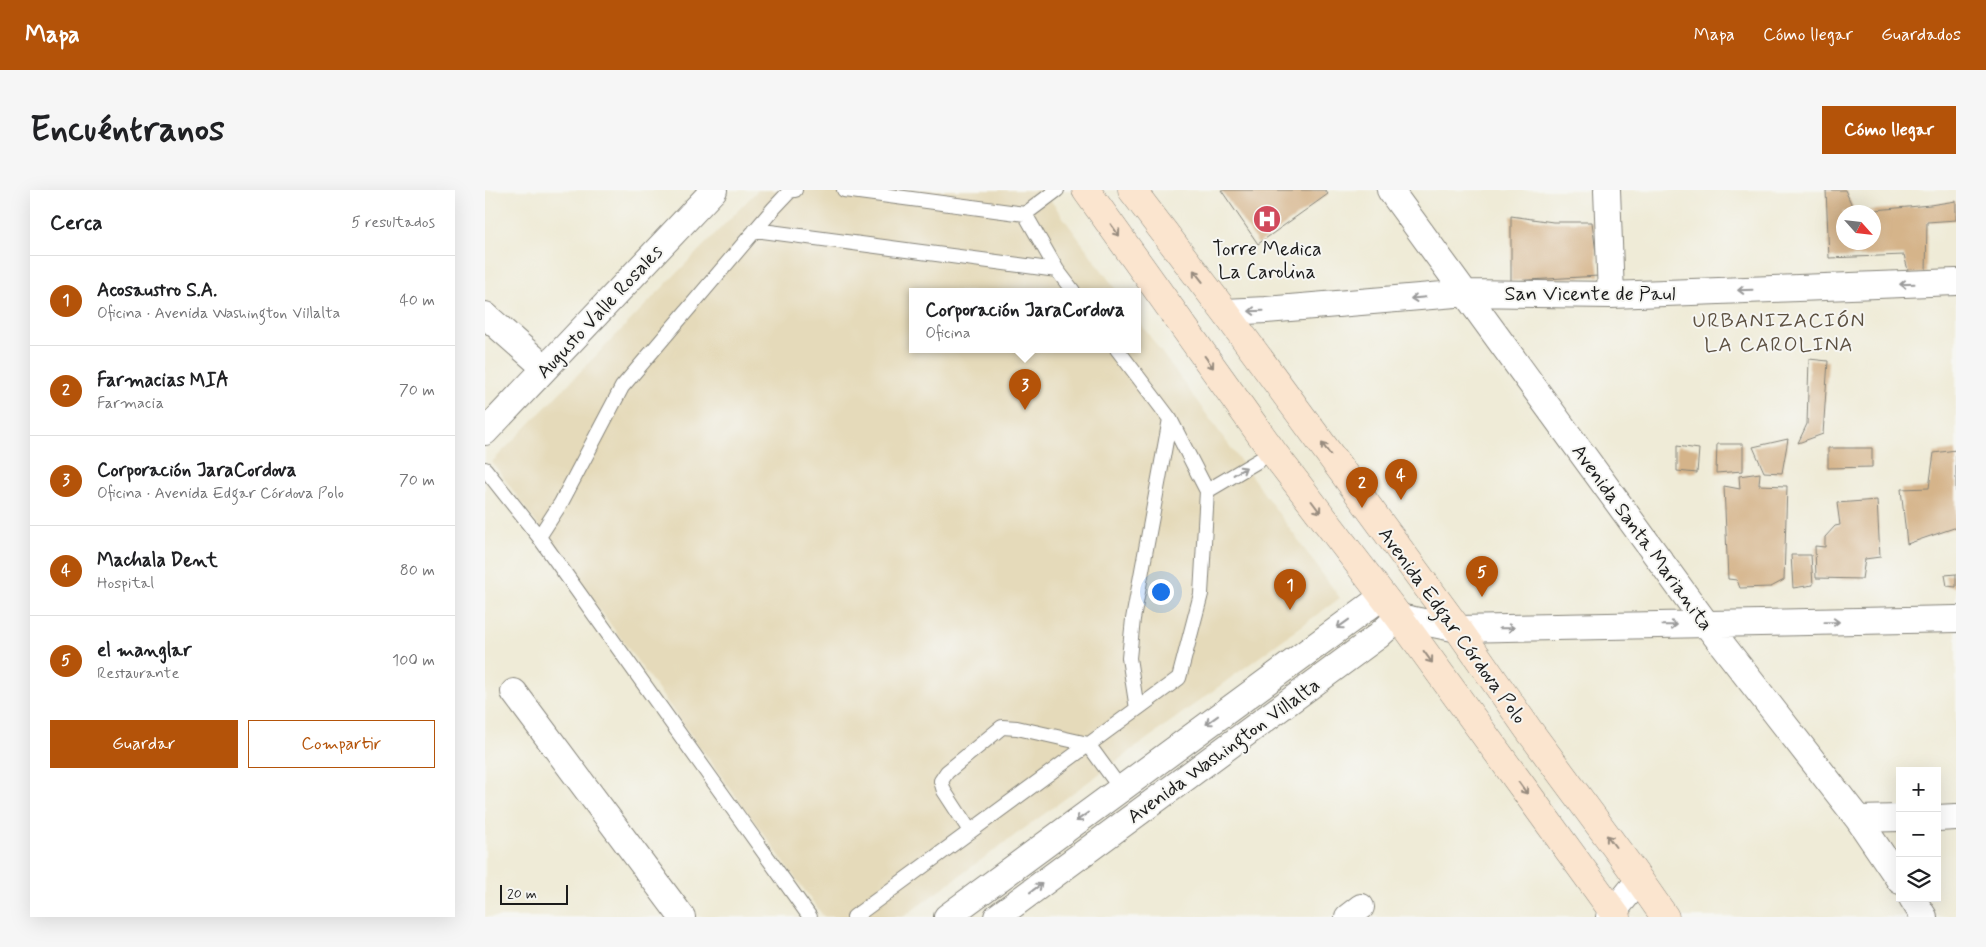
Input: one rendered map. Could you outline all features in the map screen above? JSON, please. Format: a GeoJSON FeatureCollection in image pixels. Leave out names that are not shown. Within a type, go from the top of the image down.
{"type":"FeatureCollection","features":[{"type":"Feature","properties":{"kind":"main road","name":"Avenida Edgar Córdova Polo"},"geometry":{"type":"LineString","coordinates":[[1086,190],[1273,452],[1391,607],[1613,916]]}},
{"type":"Feature","properties":{"kind":"main road","name":"Avenida Edgar Córdova Polo"},"geometry":{"type":"LineString","coordinates":[[1132,190],[1225,312],[1459,629],[1528,729],[1665,917]]}},
{"type":"Feature","properties":{"kind":"street","name":"Augusto Valle Rosales"},"geometry":{"type":"LineString","coordinates":[[485,432],[714,190]]}},
{"type":"Feature","properties":{"kind":"street","name":"Avenida Santa Marianita"},"geometry":{"type":"LineString","coordinates":[[1390,190],[1707,625],[1858,819],[1896,875]]}},
{"type":"Feature","properties":{"kind":"street"},"geometry":{"type":"LineString","coordinates":[[1607,190],[1611,295]]}},
{"type":"Feature","properties":{"kind":"street","name":"San Vicente de Paul"},"geometry":{"type":"LineString","coordinates":[[1225,312],[1467,294],[1611,295],[1956,282]]}},
{"type":"Feature","properties":{"kind":"street"},"geometry":{"type":"LineString","coordinates":[[485,315],[545,368]]}},
{"type":"Feature","properties":{"kind":"street"},"geometry":{"type":"LineString","coordinates":[[1391,607],[1459,629],[1956,619]]}},
{"type":"Feature","properties":{"kind":"street","name":"Avenida Washington Villalta"},"geometry":{"type":"LineString","coordinates":[[947,917],[1120,788],[1391,607]]}},
{"type":"Feature","properties":{"kind":"street","name":"Avenida Washington Villalta"},"geometry":{"type":"LineString","coordinates":[[1008,914],[1378,636],[1391,607]]}},
{"type":"Feature","properties":{"kind":"street"},"geometry":{"type":"LineString","coordinates":[[514,692],[682,917]]}},
{"type":"Feature","properties":{"kind":"street"},"geometry":{"type":"LineString","coordinates":[[1941,818],[1956,817]]}},
{"type":"Feature","properties":{"kind":"street"},"geometry":{"type":"LineString","coordinates":[[1858,819],[1896,818]]}},
{"type":"Feature","properties":{"kind":"street"},"geometry":{"type":"LineString","coordinates":[[1613,916],[1639,880]]}},
{"type":"Feature","properties":{"kind":"street"},"geometry":{"type":"LineString","coordinates":[[991,883],[1008,914]]}},
{"type":"Feature","properties":{"kind":"street"},"geometry":{"type":"LineString","coordinates":[[1915,902],[1924,917]]}},
{"type":"Feature","properties":{"kind":"lane"},"geometry":{"type":"LineString","coordinates":[[539,537],[561,503],[622,387],[774,208],[791,191],[795,190]]}},
{"type":"Feature","properties":{"kind":"lane"},"geometry":{"type":"LineString","coordinates":[[843,190],[1025,214],[1057,190]]}},
{"type":"Feature","properties":{"kind":"lane"},"geometry":{"type":"LineString","coordinates":[[1025,214],[1057,270],[1071,288]]}},
{"type":"Feature","properties":{"kind":"lane"},"geometry":{"type":"LineString","coordinates":[[755,230],[1057,270]]}},
{"type":"Feature","properties":{"kind":"lane"},"geometry":{"type":"LineString","coordinates":[[854,917],[1179,678],[1201,594],[1207,491],[1170,419],[1120,353]]}},
{"type":"Feature","properties":{"kind":"lane"},"geometry":{"type":"LineString","coordinates":[[1137,709],[1129,658],[1133,619],[1170,419]]}},
{"type":"Feature","properties":{"kind":"lane"},"geometry":{"type":"LineString","coordinates":[[1207,491],[1273,452]]}},
{"type":"Feature","properties":{"kind":"lane"},"geometry":{"type":"LineString","coordinates":[[485,468],[539,537],[810,917]]}},
{"type":"Feature","properties":{"kind":"lane"},"geometry":{"type":"LineString","coordinates":[[970,831],[944,791],[941,781],[947,772],[1002,726],[1088,744],[1120,788]]}},
{"type":"Feature","properties":{"kind":"shaded area"},"geometry":{"type":"Polygon","coordinates":[[[758,190],[1043,190],[1115,288],[909,288],[909,353],[1141,353],[1141,324],[1340,598],[903,917],[824,917],[492,462],[758,190]]]}},
{"type":"Feature","properties":{"kind":"building","name":"Torre Medica La Carolina"},"geometry":{"type":"Polygon","coordinates":[[[1221,190],[1325,190],[1328,194],[1258,244],[1221,190]]]}},
{"type":"Feature","properties":{"kind":"building"},"geometry":{"type":"Polygon","coordinates":[[[1826,190],[1845,190],[1852,205],[1836,205],[1836,250],[1881,250],[1881,209],[1956,201],[1956,220],[1927,222],[1926,273],[1909,274],[1904,255],[1829,258],[1826,190]]]}},
{"type":"Feature","properties":{"kind":"building"},"geometry":{"type":"Polygon","coordinates":[[[1511,216],[1553,222],[1592,222],[1599,276],[1511,281],[1511,216]]]}},
{"type":"Feature","properties":{"kind":"building"},"geometry":{"type":"Polygon","coordinates":[[[1809,359],[1828,361],[1823,434],[1798,443],[1807,424],[1809,359]]]}},
{"type":"Feature","properties":{"kind":"building"},"geometry":{"type":"Polygon","coordinates":[[[1788,439],[1782,473],[1764,472],[1753,447],[1788,439]]]}},
{"type":"Feature","properties":{"kind":"building"},"geometry":{"type":"Polygon","coordinates":[[[1717,444],[1743,444],[1743,471],[1716,473],[1717,444]]]}},
{"type":"Feature","properties":{"kind":"building"},"geometry":{"type":"Polygon","coordinates":[[[1677,446],[1699,449],[1697,473],[1677,471],[1677,446]]]}},
{"type":"Feature","properties":{"kind":"building"},"geometry":{"type":"Polygon","coordinates":[[[1828,448],[1872,448],[1872,467],[1828,468],[1828,448]]]}},
{"type":"Feature","properties":{"kind":"building"},"geometry":{"type":"Polygon","coordinates":[[[1956,450],[1956,529],[1954,528],[1907,544],[1901,489],[1929,488],[1934,453],[1956,450]]]}},
{"type":"Feature","properties":{"kind":"building"},"geometry":{"type":"Polygon","coordinates":[[[1760,473],[1759,485],[1787,486],[1784,580],[1771,587],[1740,588],[1737,580],[1728,579],[1724,486],[1740,489],[1739,476],[1760,473]]]}},
{"type":"Feature","properties":{"kind":"building"},"geometry":{"type":"Polygon","coordinates":[[[1877,500],[1880,557],[1865,559],[1862,579],[1816,578],[1815,546],[1825,547],[1825,537],[1835,526],[1840,525],[1837,503],[1877,500]]]}},
{"type":"Feature","properties":{"kind":"building"},"geometry":{"type":"Polygon","coordinates":[[[1791,555],[1811,555],[1813,585],[1793,588],[1791,555]]]}},
{"type":"Feature","properties":{"kind":"building"},"geometry":{"type":"Polygon","coordinates":[[[1956,574],[1956,587],[1947,586],[1945,575],[1956,574]]]}},
{"type":"Feature","properties":{"kind":"place","name":"Torre Medica La Carolina"},"geometry":{"type":"Point","coordinates":[1267,219]}},
{"type":"Feature","properties":{"kind":"place","name":"Corporación JaraCordova"},"geometry":{"type":"Point","coordinates":[1025,410]}},
{"type":"Feature","properties":{"kind":"place","name":"Machala Dent"},"geometry":{"type":"Point","coordinates":[1401,500]}},
{"type":"Feature","properties":{"kind":"place","name":"Farmacias MIA"},"geometry":{"type":"Point","coordinates":[1362,508]}},
{"type":"Feature","properties":{"kind":"place","name":"el manglar"},"geometry":{"type":"Point","coordinates":[1482,597]}},
{"type":"Feature","properties":{"kind":"place","name":"Acosaustro S.A."},"geometry":{"type":"Point","coordinates":[1290,610]}},
{"type":"Feature","properties":{"kind":"district","name":"URBANIZACIÓN LA CAROLINA"},"geometry":{"type":"Point","coordinates":[1779,332]}}]}
